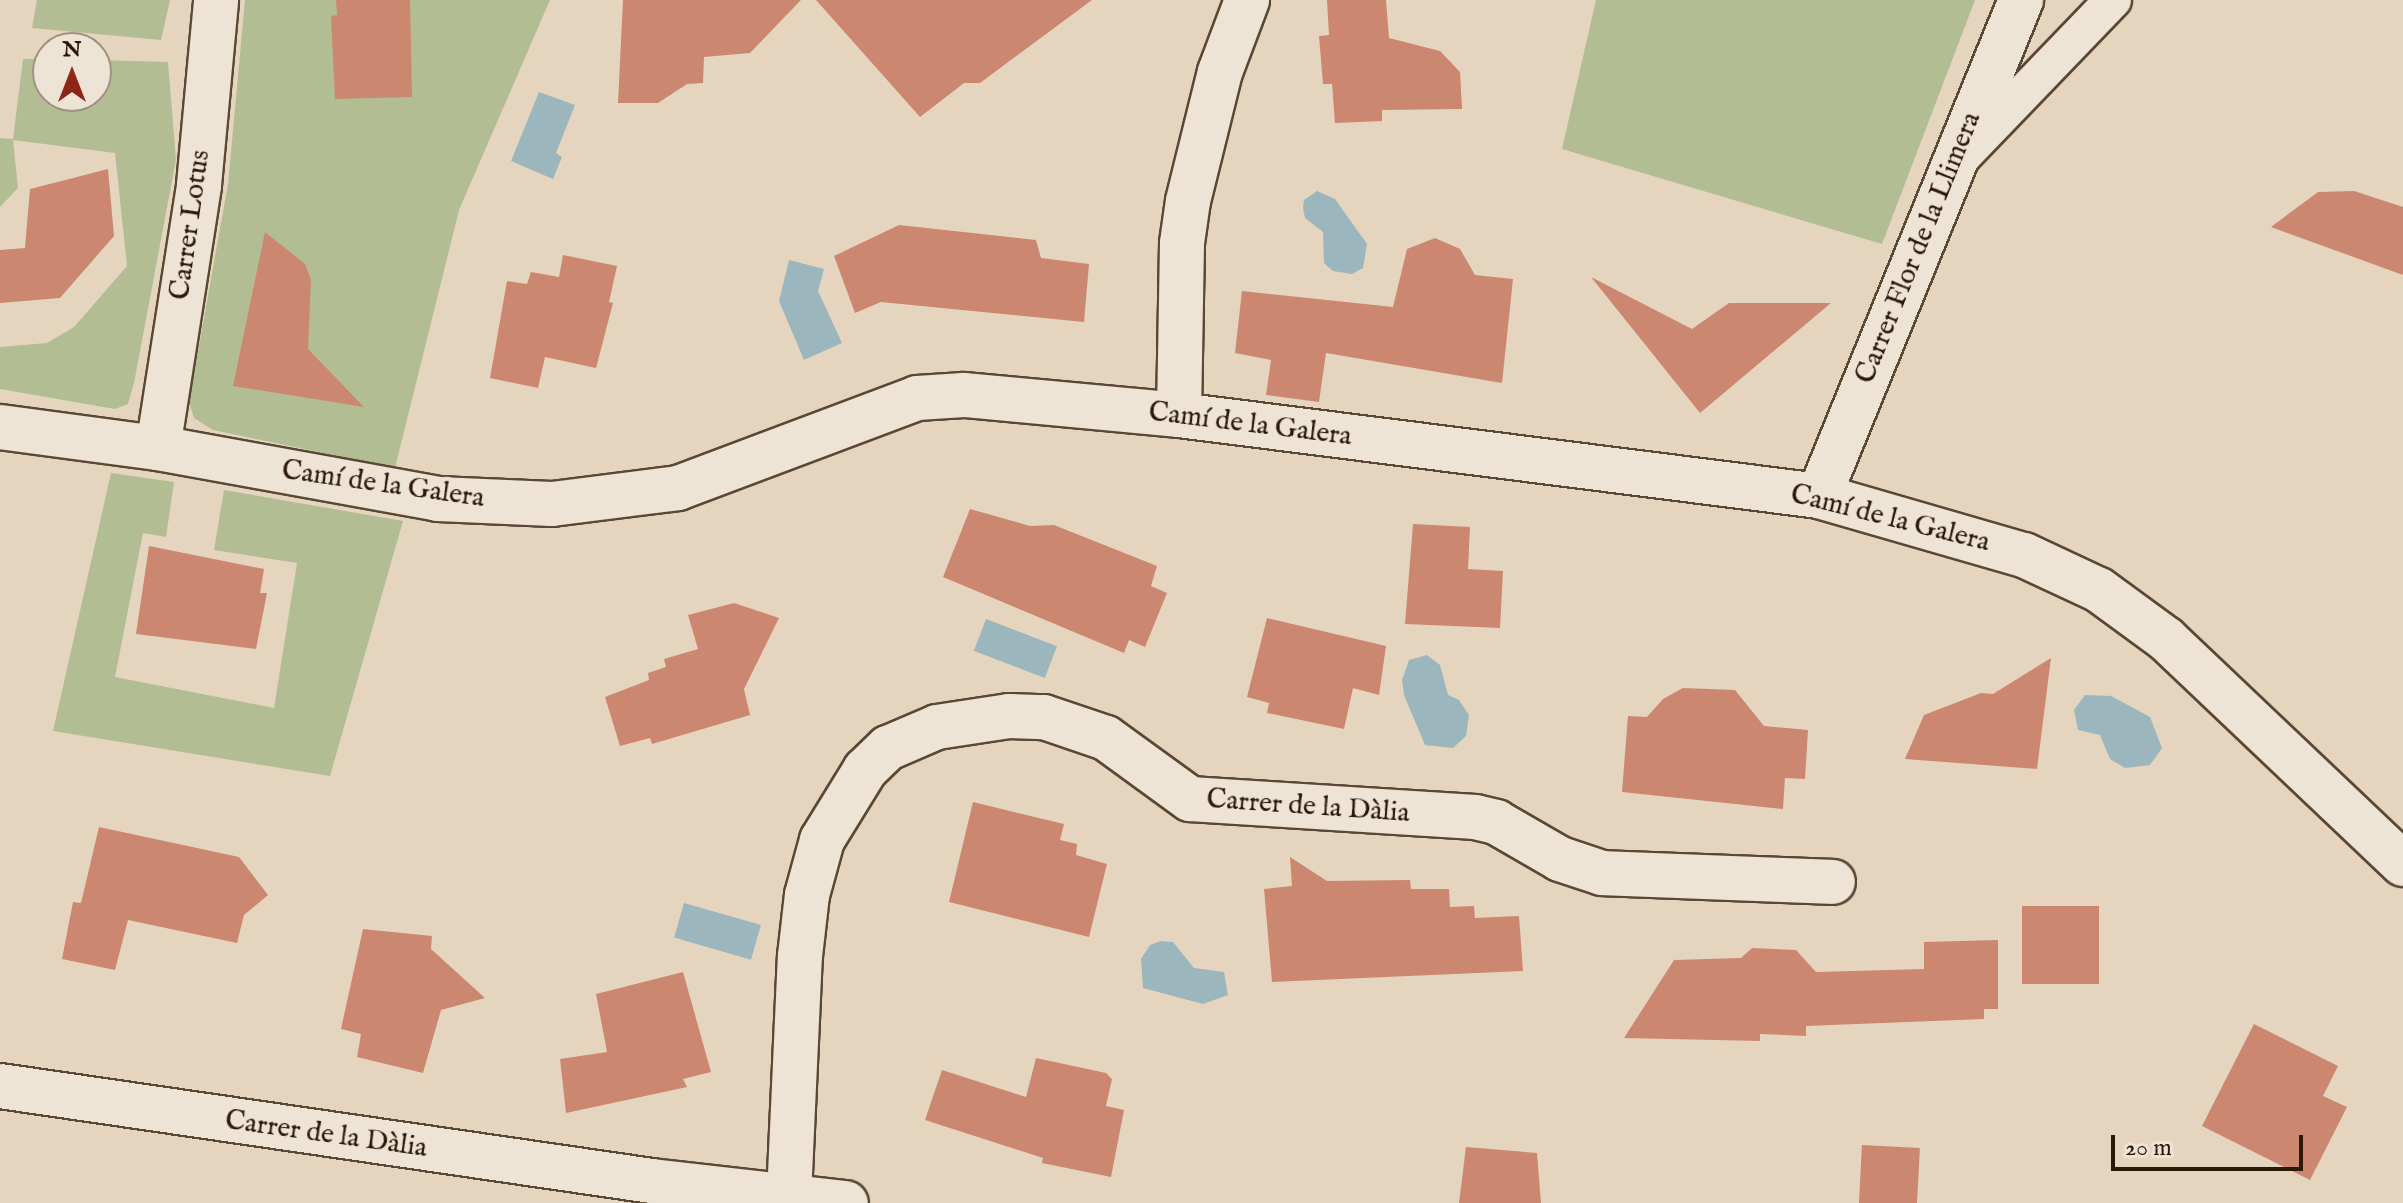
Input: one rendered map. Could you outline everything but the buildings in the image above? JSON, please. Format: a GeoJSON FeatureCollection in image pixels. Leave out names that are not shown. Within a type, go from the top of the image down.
{"type":"FeatureCollection","features":[{"type":"Feature","properties":{"kind":"street","name":"Carrer Lotus"},"geometry":{"type":"LineString","coordinates":[[158,448],[199,185],[216,0]]}},
{"type":"Feature","properties":{"kind":"street"},"geometry":{"type":"LineString","coordinates":[[1179,415],[1182,243],[1188,201],[1220,72],[1247,0]]}},
{"type":"Feature","properties":{"kind":"street","name":"Carrer Flor de la Llimera"},"geometry":{"type":"LineString","coordinates":[[1819,496],[2021,0]]}},
{"type":"Feature","properties":{"kind":"street","name":"Camí de la Galera"},"geometry":{"type":"LineString","coordinates":[[0,427],[158,448],[438,499],[552,504],[678,488],[917,398],[964,395],[1179,415],[1819,496],[2024,555],[2099,590],[2166,639],[2400,855]]}},
{"type":"Feature","properties":{"kind":"street","name":"Carrer de la Dàlia"},"geometry":{"type":"LineString","coordinates":[[789,1196],[800,956],[807,895],[822,840],[865,770],[888,748],[937,727],[1009,716],[1044,717],[1106,738],[1190,799],[1475,817],[1505,825],[1560,859],[1602,873],[1833,882]]}},
{"type":"Feature","properties":{"kind":"street","name":"Carrer de la Dàlia"},"geometry":{"type":"LineString","coordinates":[[0,1086],[650,1192],[789,1196],[846,1203]]}},
{"type":"Feature","properties":{"kind":"lane"},"geometry":{"type":"LineString","coordinates":[[1953,165],[2113,0]]}},
{"type":"Feature","properties":{"kind":"green space"},"geometry":{"type":"Polygon","coordinates":[[[37,0],[170,0],[161,40],[112,35],[112,32],[32,28],[37,0]]]}},
{"type":"Feature","properties":{"kind":"green space"},"geometry":{"type":"Polygon","coordinates":[[[245,0],[550,0],[459,210],[395,468],[213,430],[194,418],[189,402],[228,184],[245,0]]]}},
{"type":"Feature","properties":{"kind":"green space"},"geometry":{"type":"Polygon","coordinates":[[[1596,0],[1975,0],[1882,244],[1562,149],[1596,0]]]}},
{"type":"Feature","properties":{"kind":"green space"},"geometry":{"type":"Polygon","coordinates":[[[23,59],[32,59],[32,112],[112,112],[112,60],[168,62],[176,160],[128,404],[115,409],[0,389],[0,347],[47,343],[74,327],[127,266],[115,153],[13,140],[18,188],[0,207],[0,138],[13,139],[23,59]]]}},
{"type":"Feature","properties":{"kind":"green space"},"geometry":{"type":"Polygon","coordinates":[[[111,473],[174,482],[166,537],[143,533],[115,677],[274,708],[297,563],[214,550],[224,490],[403,521],[330,776],[53,731],[111,473]]]}},
{"type":"Feature","properties":{"kind":"water"},"geometry":{"type":"Polygon","coordinates":[[[539,92],[575,105],[556,153],[562,157],[553,179],[511,161],[539,92]]]}},
{"type":"Feature","properties":{"kind":"water"},"geometry":{"type":"Polygon","coordinates":[[[1317,191],[1335,199],[1367,244],[1363,268],[1352,274],[1333,271],[1324,263],[1323,232],[1305,218],[1304,200],[1317,191]]]}},
{"type":"Feature","properties":{"kind":"water"},"geometry":{"type":"Polygon","coordinates":[[[789,260],[824,269],[818,291],[842,343],[804,360],[779,301],[789,260]]]}},
{"type":"Feature","properties":{"kind":"water"},"geometry":{"type":"Polygon","coordinates":[[[986,619],[1057,646],[1045,678],[974,651],[986,619]]]}},
{"type":"Feature","properties":{"kind":"water"},"geometry":{"type":"Polygon","coordinates":[[[1427,655],[1440,665],[1448,695],[1459,700],[1469,715],[1466,736],[1453,748],[1425,745],[1404,695],[1402,680],[1409,660],[1427,655]]]}},
{"type":"Feature","properties":{"kind":"water"},"geometry":{"type":"Polygon","coordinates":[[[2085,695],[2111,696],[2150,717],[2162,748],[2150,765],[2125,768],[2110,759],[2100,735],[2078,730],[2074,710],[2085,695]]]}},
{"type":"Feature","properties":{"kind":"water"},"geometry":{"type":"Polygon","coordinates":[[[684,903],[761,925],[751,960],[674,938],[684,903]]]}},
{"type":"Feature","properties":{"kind":"water"},"geometry":{"type":"Polygon","coordinates":[[[1161,941],[1173,942],[1194,968],[1224,972],[1228,995],[1203,1004],[1143,988],[1141,959],[1150,945],[1161,941]]]}}]}
